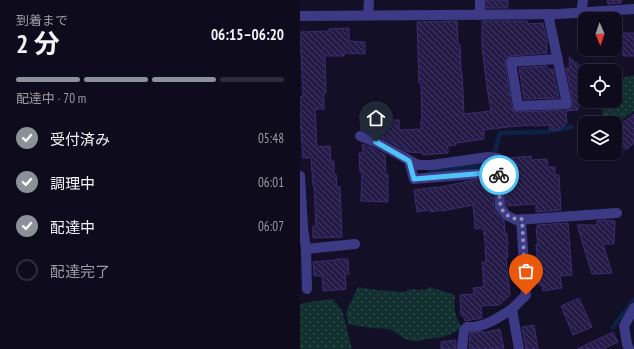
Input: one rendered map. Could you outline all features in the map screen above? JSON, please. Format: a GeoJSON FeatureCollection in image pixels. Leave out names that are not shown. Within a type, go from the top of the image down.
{"type":"FeatureCollection","features":[{"type":"Feature","properties":{"kind":"street"},"geometry":{"type":"LineString","coordinates":[[368,15],[369,0]]}},
{"type":"Feature","properties":{"kind":"street"},"geometry":{"type":"LineString","coordinates":[[480,0],[480,15]]}},
{"type":"Feature","properties":{"kind":"street"},"geometry":{"type":"LineString","coordinates":[[581,12],[583,0]]}},
{"type":"Feature","properties":{"kind":"street"},"geometry":{"type":"LineString","coordinates":[[594,12],[634,9]]}},
{"type":"Feature","properties":{"kind":"street"},"geometry":{"type":"LineString","coordinates":[[300,16],[578,13]]}},
{"type":"Feature","properties":{"kind":"street"},"geometry":{"type":"LineString","coordinates":[[548,14],[558,59],[567,104],[518,106],[510,62],[558,59]]}},
{"type":"Feature","properties":{"kind":"street"},"geometry":{"type":"LineString","coordinates":[[360,136],[376,142],[418,165],[488,157],[498,158],[500,207],[506,214],[516,220],[617,213]]}},
{"type":"Feature","properties":{"kind":"street"},"geometry":{"type":"LineString","coordinates":[[409,161],[414,179],[498,172]]}},
{"type":"Feature","properties":{"kind":"street"},"geometry":{"type":"LineString","coordinates":[[300,172],[303,228],[306,249],[307,289]]}},
{"type":"Feature","properties":{"kind":"street"},"geometry":{"type":"LineString","coordinates":[[462,349],[464,330],[467,327],[475,328],[490,322],[512,309],[526,295],[522,219]]}},
{"type":"Feature","properties":{"kind":"street"},"geometry":{"type":"LineString","coordinates":[[306,249],[355,244]]}},
{"type":"Feature","properties":{"kind":"street"},"geometry":{"type":"LineString","coordinates":[[629,349],[624,326],[634,308]]}},
{"type":"Feature","properties":{"kind":"street"},"geometry":{"type":"LineString","coordinates":[[512,309],[519,349]]}},
{"type":"Feature","properties":{"kind":"green space"},"geometry":{"type":"Polygon","coordinates":[[[634,75],[634,111],[622,120],[622,116],[603,116],[603,108],[622,108],[622,78],[634,75]]]}},
{"type":"Feature","properties":{"kind":"green space"},"geometry":{"type":"Polygon","coordinates":[[[358,287],[405,292],[410,289],[425,290],[430,287],[455,295],[455,312],[462,327],[443,337],[411,341],[405,339],[390,329],[348,324],[346,312],[358,287]]]}},
{"type":"Feature","properties":{"kind":"green space"},"geometry":{"type":"Polygon","coordinates":[[[333,299],[342,310],[352,349],[300,349],[300,304],[333,299]]]}},
{"type":"Feature","properties":{"kind":"building"},"geometry":{"type":"Polygon","coordinates":[[[486,0],[508,0],[508,8],[486,8],[486,0]]]}},
{"type":"Feature","properties":{"kind":"building"},"geometry":{"type":"Polygon","coordinates":[[[607,0],[622,0],[621,3],[608,4],[607,0]]]}},
{"type":"Feature","properties":{"kind":"building"},"geometry":{"type":"Polygon","coordinates":[[[457,21],[464,114],[491,111],[482,47],[482,21],[527,21],[527,24],[543,23],[547,40],[547,53],[511,56],[507,57],[505,60],[513,110],[518,112],[571,109],[573,103],[566,68],[570,68],[569,57],[578,64],[578,110],[566,111],[567,123],[559,130],[550,130],[549,125],[534,125],[484,130],[484,139],[456,143],[456,145],[448,146],[448,153],[423,155],[423,153],[408,152],[379,136],[361,130],[360,121],[363,121],[363,116],[380,115],[381,117],[389,116],[389,120],[399,120],[399,130],[421,129],[421,83],[419,83],[417,22],[457,21]]]}},
{"type":"Feature","properties":{"kind":"building"},"geometry":{"type":"Polygon","coordinates":[[[349,28],[349,41],[365,42],[365,54],[344,53],[344,56],[325,56],[326,93],[324,93],[324,109],[315,109],[317,147],[330,146],[331,161],[334,161],[334,174],[336,174],[337,187],[340,187],[342,237],[313,238],[313,226],[316,226],[311,158],[303,158],[300,128],[300,97],[303,96],[300,32],[329,31],[329,29],[349,28]]]}},
{"type":"Feature","properties":{"kind":"building"},"geometry":{"type":"Polygon","coordinates":[[[622,33],[634,33],[634,56],[623,56],[622,33]]]}},
{"type":"Feature","properties":{"kind":"building"},"geometry":{"type":"Polygon","coordinates":[[[547,66],[547,69],[553,69],[559,98],[524,99],[519,68],[547,66]]]}},
{"type":"Feature","properties":{"kind":"building"},"geometry":{"type":"Polygon","coordinates":[[[634,114],[634,143],[626,150],[622,145],[622,130],[624,128],[622,123],[634,114]]]}},
{"type":"Feature","properties":{"kind":"building"},"geometry":{"type":"Polygon","coordinates":[[[362,144],[385,155],[386,175],[388,175],[388,202],[361,201],[362,172],[360,172],[359,153],[363,153],[362,144]]]}},
{"type":"Feature","properties":{"kind":"building"},"geometry":{"type":"Polygon","coordinates":[[[531,156],[531,160],[547,159],[548,167],[555,167],[555,175],[559,175],[561,210],[536,212],[536,204],[506,205],[505,174],[509,171],[508,158],[531,156]]]}},
{"type":"Feature","properties":{"kind":"building"},"geometry":{"type":"Polygon","coordinates":[[[492,179],[494,208],[504,221],[505,234],[507,233],[508,257],[506,257],[510,295],[499,305],[481,306],[482,318],[465,321],[463,315],[461,315],[460,295],[474,294],[473,288],[484,287],[482,262],[486,262],[486,250],[483,228],[475,229],[473,205],[442,211],[430,212],[430,210],[417,212],[414,190],[436,188],[474,180],[492,179]]]}},
{"type":"Feature","properties":{"kind":"building"},"geometry":{"type":"Polygon","coordinates":[[[597,221],[615,221],[614,244],[603,244],[612,273],[592,274],[577,225],[597,225],[597,221]]]}},
{"type":"Feature","properties":{"kind":"building"},"geometry":{"type":"Polygon","coordinates":[[[568,223],[572,275],[560,276],[562,288],[543,291],[542,285],[539,285],[536,244],[538,244],[536,229],[537,225],[568,223]]]}},
{"type":"Feature","properties":{"kind":"building"},"geometry":{"type":"Polygon","coordinates":[[[348,259],[349,274],[345,274],[346,289],[323,291],[322,276],[314,276],[313,262],[348,259]]]}},
{"type":"Feature","properties":{"kind":"building"},"geometry":{"type":"Polygon","coordinates":[[[579,298],[592,327],[573,335],[561,306],[579,298]]]}},
{"type":"Feature","properties":{"kind":"building"},"geometry":{"type":"Polygon","coordinates":[[[534,325],[538,349],[526,349],[522,327],[534,325]]]}},
{"type":"Feature","properties":{"kind":"building"},"geometry":{"type":"Polygon","coordinates":[[[500,329],[504,349],[469,349],[470,333],[483,331],[483,333],[500,329]]]}},
{"type":"Feature","properties":{"kind":"building"},"geometry":{"type":"Polygon","coordinates":[[[613,332],[618,342],[603,349],[577,349],[613,332]]]}},
{"type":"Feature","properties":{"kind":"building"},"geometry":{"type":"Polygon","coordinates":[[[456,340],[456,349],[441,349],[441,342],[456,340]]]}},
{"type":"Feature","properties":{"kind":"waterway"},"geometry":{"type":"LineString","coordinates":[[430,171],[491,164],[500,133],[544,132],[572,127]]}},
{"type":"Feature","properties":{"kind":"waterway"},"geometry":{"type":"LineString","coordinates":[[613,327],[634,300]]}},
{"type":"Feature","properties":{"kind":"way so far"},"geometry":{"type":"LineString","coordinates":[[499,175],[500,207],[506,214],[516,220],[522,219],[526,295]]}},
{"type":"Feature","properties":{"kind":"route"},"geometry":{"type":"LineString","coordinates":[[376,142],[409,161],[414,179],[498,172],[499,175]]}}]}
